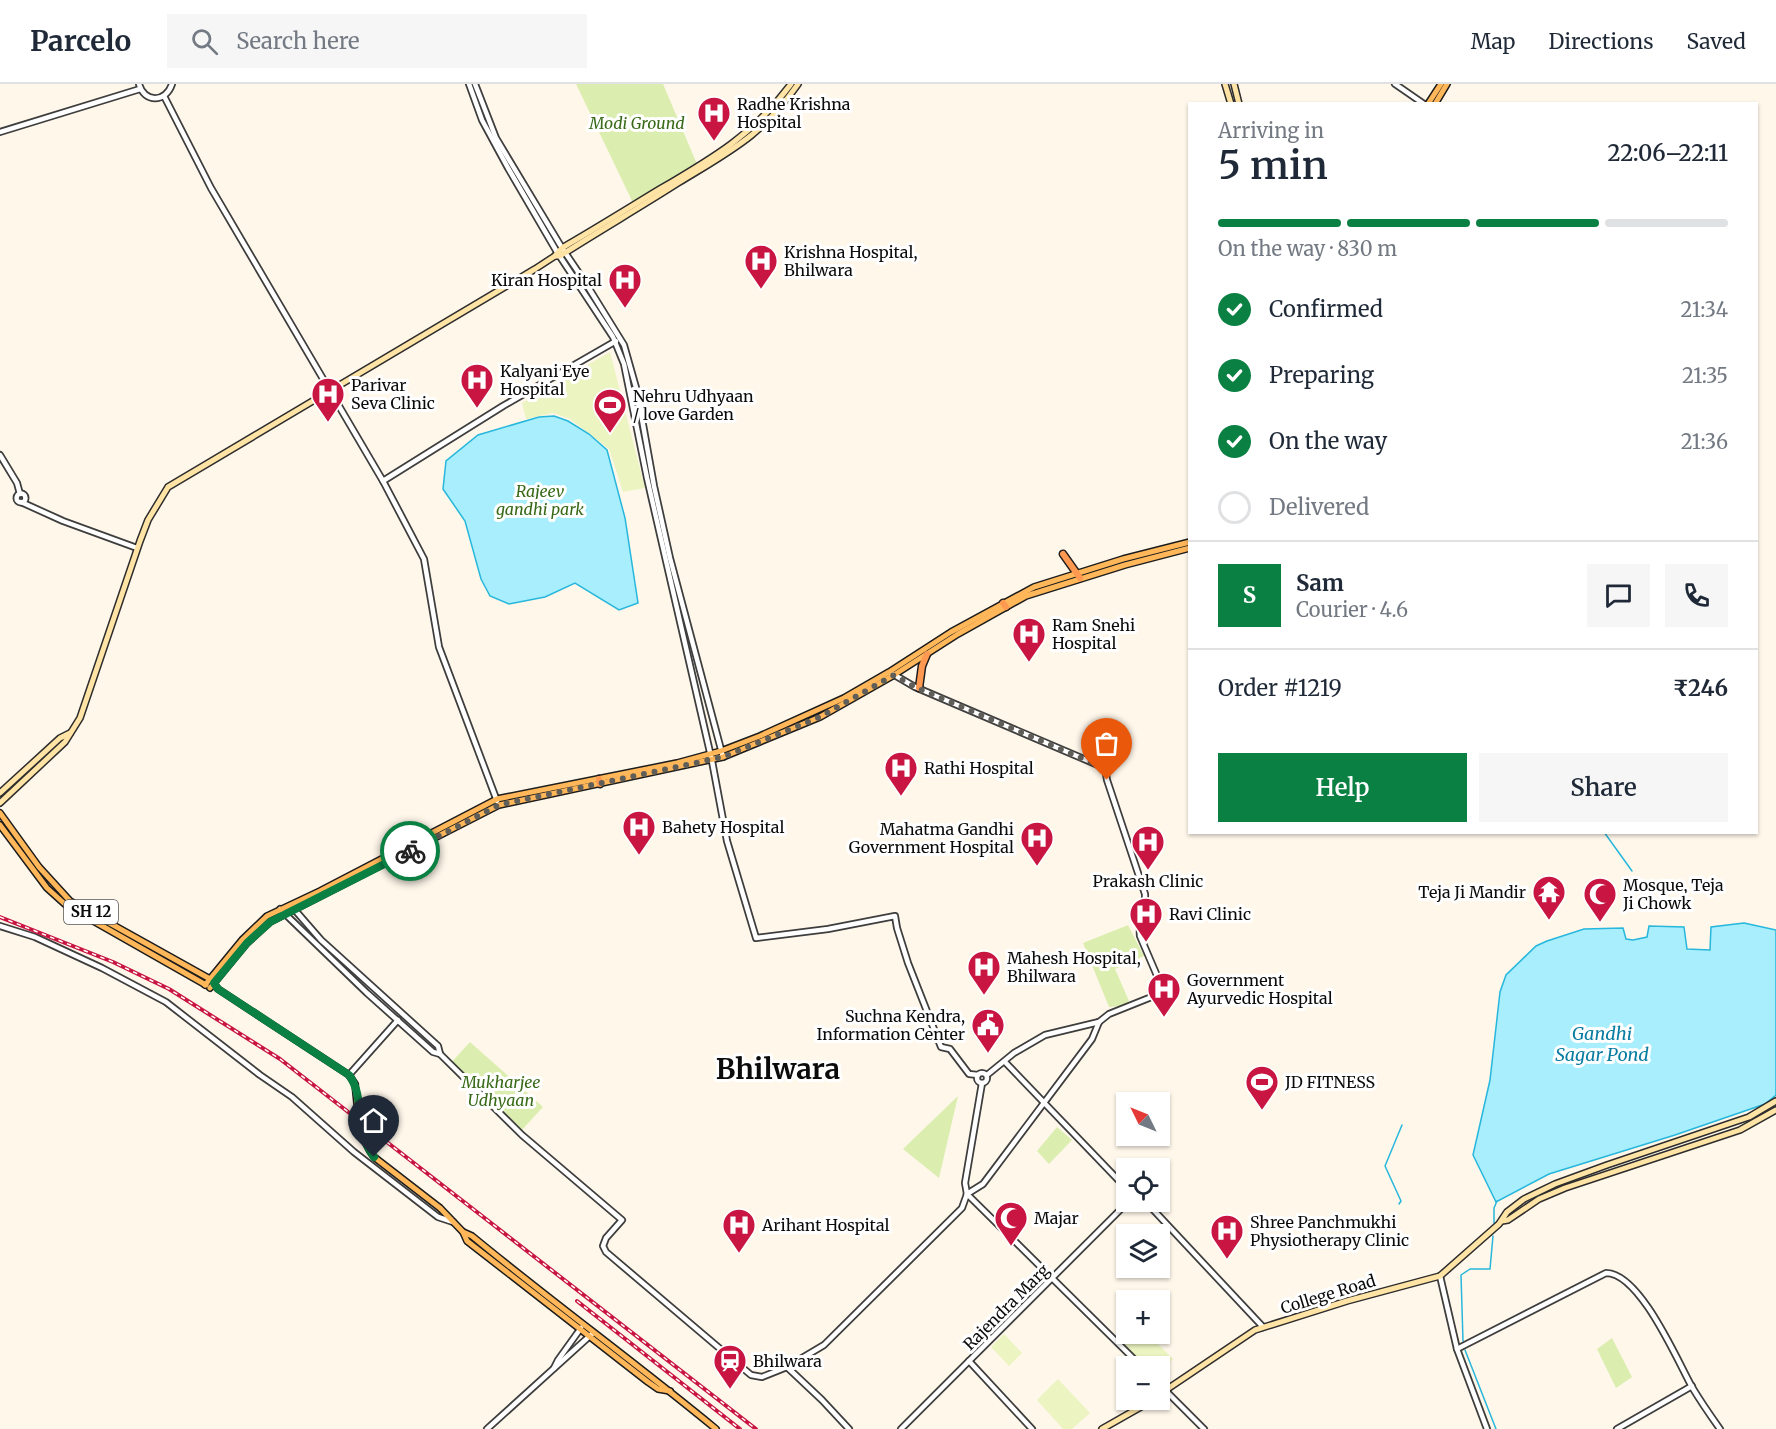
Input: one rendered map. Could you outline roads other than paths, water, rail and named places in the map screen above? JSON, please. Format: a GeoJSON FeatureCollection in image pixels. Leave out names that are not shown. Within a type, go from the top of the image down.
{"type":"FeatureCollection","features":[{"type":"Feature","properties":{"kind":"highway"},"geometry":{"type":"LineString","coordinates":[[1063,554],[1079,575]]}},
{"type":"Feature","properties":{"kind":"highway"},"geometry":{"type":"LineString","coordinates":[[919,688],[922,666],[927,654]]}},
{"type":"Feature","properties":{"kind":"main road"},"geometry":{"type":"LineString","coordinates":[[560,253],[733,143],[753,128],[791,84]]}},
{"type":"Feature","properties":{"kind":"main road"},"geometry":{"type":"LineString","coordinates":[[0,803],[65,742],[80,718],[137,548],[148,520],[168,487],[741,145],[784,104],[798,84]]}},
{"type":"Feature","properties":{"kind":"main road"},"geometry":{"type":"LineString","coordinates":[[1225,84],[1230,102]]}},
{"type":"Feature","properties":{"kind":"main road"},"geometry":{"type":"LineString","coordinates":[[1234,84],[1238,102]]}},
{"type":"Feature","properties":{"kind":"main road"},"geometry":{"type":"LineString","coordinates":[[1428,102],[1441,84]]}},
{"type":"Feature","properties":{"kind":"main road"},"geometry":{"type":"LineString","coordinates":[[1436,102],[1448,84]]}},
{"type":"Feature","properties":{"kind":"main road"},"geometry":{"type":"LineString","coordinates":[[892,674],[951,632],[1004,605],[1079,575],[1188,543]]}},
{"type":"Feature","properties":{"kind":"main road"},"geometry":{"type":"LineString","coordinates":[[1079,575],[1188,548]]}},
{"type":"Feature","properties":{"kind":"main road"},"geometry":{"type":"LineString","coordinates":[[210,984],[257,924],[267,916],[498,802],[711,758],[820,717],[927,654],[1004,605]]}},
{"type":"Feature","properties":{"kind":"main road"},"geometry":{"type":"LineString","coordinates":[[0,793],[60,738],[71,732]]}},
{"type":"Feature","properties":{"kind":"main road"},"geometry":{"type":"LineString","coordinates":[[210,984],[270,922],[498,802]]}},
{"type":"Feature","properties":{"kind":"main road","name":"SH 12"},"geometry":{"type":"LineString","coordinates":[[0,813],[39,867],[70,901],[210,984]]}},
{"type":"Feature","properties":{"kind":"main road","name":"SH 12"},"geometry":{"type":"LineString","coordinates":[[0,825],[40,879],[66,906],[210,984]]}},
{"type":"Feature","properties":{"kind":"main road"},"geometry":{"type":"LineString","coordinates":[[210,984],[349,1075],[355,1084],[362,1135],[374,1157],[440,1208],[463,1232],[467,1241],[581,1327],[648,1382],[658,1389],[670,1391],[716,1429]]}},
{"type":"Feature","properties":{"kind":"main road","name":"College Road"},"geometry":{"type":"LineString","coordinates":[[1170,1383],[1255,1330],[1347,1301],[1440,1276],[1502,1221],[1507,1212],[1524,1199],[1556,1184],[1749,1117],[1776,1101]]}},
{"type":"Feature","properties":{"kind":"main road","name":"College Road"},"geometry":{"type":"LineString","coordinates":[[1502,1221],[1508,1220],[1539,1199],[1565,1188],[1740,1130],[1776,1110]]}},
{"type":"Feature","properties":{"kind":"main road"},"geometry":{"type":"LineString","coordinates":[[1102,1429],[1135,1410]]}},
{"type":"Feature","properties":{"kind":"street"},"geometry":{"type":"LineString","coordinates":[[0,132],[140,86],[148,97],[159,98],[168,93],[172,84]]}},
{"type":"Feature","properties":{"kind":"street"},"geometry":{"type":"LineString","coordinates":[[469,84],[482,120],[560,253],[628,357],[638,395],[650,466],[670,558],[722,754]]}},
{"type":"Feature","properties":{"kind":"street"},"geometry":{"type":"LineString","coordinates":[[475,84],[496,138],[560,253]]}},
{"type":"Feature","properties":{"kind":"street"},"geometry":{"type":"LineString","coordinates":[[1395,84],[1423,102]]}},
{"type":"Feature","properties":{"kind":"street"},"geometry":{"type":"LineString","coordinates":[[164,96],[211,188],[383,481],[424,559],[439,647],[498,802]]}},
{"type":"Feature","properties":{"kind":"street"},"geometry":{"type":"LineString","coordinates":[[383,481],[503,406],[618,340]]}},
{"type":"Feature","properties":{"kind":"street"},"geometry":{"type":"LineString","coordinates":[[618,340],[711,758],[727,841],[756,938],[828,929],[895,916],[908,963],[940,1047],[950,1049],[969,1074],[987,1075]]}},
{"type":"Feature","properties":{"kind":"street"},"geometry":{"type":"LineString","coordinates":[[0,454],[22,496],[34,507]]}},
{"type":"Feature","properties":{"kind":"street"},"geometry":{"type":"LineString","coordinates":[[22,496],[16,499],[63,521],[137,548]]}},
{"type":"Feature","properties":{"kind":"street"},"geometry":{"type":"LineString","coordinates":[[280,909],[431,1050],[440,1054],[522,1135],[622,1220],[606,1238],[603,1246],[606,1252],[751,1375],[762,1377],[787,1367],[824,1345],[962,1208],[967,1194],[965,1183],[982,1083],[987,1080],[987,1075],[1014,1053],[1045,1035],[1099,1022],[1110,1014],[1164,992],[1140,936],[1145,894],[1105,768],[919,688],[892,674]]}},
{"type":"Feature","properties":{"kind":"street"},"geometry":{"type":"LineString","coordinates":[[289,904],[321,940],[438,1046],[440,1054]]}},
{"type":"Feature","properties":{"kind":"street"},"geometry":{"type":"LineString","coordinates":[[0,926],[35,937],[102,968],[166,1002],[260,1076],[292,1097],[354,1152],[438,1217],[453,1222]]}},
{"type":"Feature","properties":{"kind":"street"},"geometry":{"type":"LineString","coordinates":[[349,1075],[398,1020]]}},
{"type":"Feature","properties":{"kind":"street"},"geometry":{"type":"LineString","coordinates":[[967,1194],[982,1184],[1092,1039],[1099,1022]]}},
{"type":"Feature","properties":{"kind":"street"},"geometry":{"type":"LineString","coordinates":[[1005,1062],[1116,1178]]}},
{"type":"Feature","properties":{"kind":"street"},"geometry":{"type":"LineString","coordinates":[[978,1076],[978,1081],[982,1083]]}},
{"type":"Feature","properties":{"kind":"street"},"geometry":{"type":"LineString","coordinates":[[967,1194],[1131,1356]]}},
{"type":"Feature","properties":{"kind":"street","name":"Rajendra Marg"},"geometry":{"type":"LineString","coordinates":[[901,1429],[1118,1212]]}},
{"type":"Feature","properties":{"kind":"street"},"geometry":{"type":"LineString","coordinates":[[1155,1212],[1263,1328]]}},
{"type":"Feature","properties":{"kind":"street"},"geometry":{"type":"LineString","coordinates":[[1456,1349],[1606,1273],[1612,1273],[1626,1282],[1650,1310],[1692,1386],[1720,1429]]}},
{"type":"Feature","properties":{"kind":"street"},"geometry":{"type":"LineString","coordinates":[[1440,1276],[1456,1349],[1487,1429]]}},
{"type":"Feature","properties":{"kind":"street"},"geometry":{"type":"LineString","coordinates":[[554,1368],[581,1327]]}},
{"type":"Feature","properties":{"kind":"street"},"geometry":{"type":"LineString","coordinates":[[487,1429],[591,1335]]}},
{"type":"Feature","properties":{"kind":"street"},"geometry":{"type":"LineString","coordinates":[[969,1361],[1032,1429]]}},
{"type":"Feature","properties":{"kind":"street"},"geometry":{"type":"LineString","coordinates":[[787,1367],[849,1429]]}},
{"type":"Feature","properties":{"kind":"street"},"geometry":{"type":"LineString","coordinates":[[1617,1429],[1692,1386]]}},
{"type":"Feature","properties":{"kind":"street"},"geometry":{"type":"LineString","coordinates":[[1170,1397],[1204,1429]]}},
{"type":"Feature","properties":{"kind":"water","name":"Rajeev gandhi park"},"geometry":{"type":"Polygon","coordinates":[[[554,416],[568,421],[589,434],[607,450],[625,518],[638,603],[619,610],[575,583],[545,597],[509,604],[490,596],[481,579],[465,521],[443,489],[446,461],[478,435],[539,417],[554,416]]]}},
{"type":"Feature","properties":{"kind":"water","name":"Gandhi Sagar Pond"},"geometry":{"type":"Polygon","coordinates":[[[1744,923],[1776,930],[1776,1095],[1765,1104],[1549,1174],[1496,1202],[1473,1155],[1490,1080],[1500,992],[1506,975],[1536,946],[1584,929],[1623,928],[1626,939],[1633,940],[1647,937],[1649,926],[1684,927],[1687,949],[1710,950],[1711,927],[1744,923]]]}},
{"type":"Feature","properties":{"kind":"waterway"},"geometry":{"type":"LineString","coordinates":[[1605,834],[1632,871]]}},
{"type":"Feature","properties":{"kind":"waterway"},"geometry":{"type":"LineString","coordinates":[[1399,1204],[1401,1201],[1385,1166],[1402,1125]]}},
{"type":"Feature","properties":{"kind":"waterway"},"geometry":{"type":"LineString","coordinates":[[1494,1223],[1494,1208],[1497,1201]]}},
{"type":"Feature","properties":{"kind":"waterway"},"geometry":{"type":"LineString","coordinates":[[1463,1341],[1461,1275],[1470,1269],[1490,1269],[1493,1236]]}},
{"type":"Feature","properties":{"kind":"waterway"},"geometry":{"type":"LineString","coordinates":[[1465,1350],[1496,1429]]}},
{"type":"Feature","properties":{"kind":"railway"},"geometry":{"type":"LineString","coordinates":[[0,917],[113,962],[169,989],[280,1059],[756,1429]]}},
{"type":"Feature","properties":{"kind":"railway"},"geometry":{"type":"LineString","coordinates":[[577,1301],[740,1429]]}},
{"type":"Feature","properties":{"kind":"place","name":"Radhe Krishna Hospital"},"geometry":{"type":"Point","coordinates":[714,142]}},
{"type":"Feature","properties":{"kind":"place","name":"Krishna Hospital, Bhilwara"},"geometry":{"type":"Point","coordinates":[761,290]}},
{"type":"Feature","properties":{"kind":"place","name":"Kiran Hospital"},"geometry":{"type":"Point","coordinates":[625,309]}},
{"type":"Feature","properties":{"kind":"place","name":"Kalyani Eye Hospital"},"geometry":{"type":"Point","coordinates":[477,409]}},
{"type":"Feature","properties":{"kind":"place","name":"Parivar Seva Clinic"},"geometry":{"type":"Point","coordinates":[328,423]}},
{"type":"Feature","properties":{"kind":"place","name":"Nehru Udhyaan / love Garden"},"geometry":{"type":"Point","coordinates":[610,434]}},
{"type":"Feature","properties":{"kind":"place","name":"Ram Snehi Hospital"},"geometry":{"type":"Point","coordinates":[1029,663]}},
{"type":"Feature","properties":{"kind":"place","name":"Rathi Hospital"},"geometry":{"type":"Point","coordinates":[901,797]}},
{"type":"Feature","properties":{"kind":"place","name":"Bahety Hospital"},"geometry":{"type":"Point","coordinates":[639,856]}},
{"type":"Feature","properties":{"kind":"place","name":"Mahatma Gandhi Government Hospital"},"geometry":{"type":"Point","coordinates":[1037,867]}},
{"type":"Feature","properties":{"kind":"place","name":"Prakash Clinic"},"geometry":{"type":"Point","coordinates":[1148,871]}},
{"type":"Feature","properties":{"kind":"place","name":"Teja Ji Mandir"},"geometry":{"type":"Point","coordinates":[1549,921]}},
{"type":"Feature","properties":{"kind":"place","name":"Mosque, Teja Ji Chowk"},"geometry":{"type":"Point","coordinates":[1600,923]}},
{"type":"Feature","properties":{"kind":"place","name":"Ravi Clinic"},"geometry":{"type":"Point","coordinates":[1146,943]}},
{"type":"Feature","properties":{"kind":"place","name":"Mahesh Hospital, Bhilwara"},"geometry":{"type":"Point","coordinates":[984,996]}},
{"type":"Feature","properties":{"kind":"place","name":"Government Ayurvedic Hospital"},"geometry":{"type":"Point","coordinates":[1164,1018]}},
{"type":"Feature","properties":{"kind":"place","name":"Suchna Kendra, Information Center"},"geometry":{"type":"Point","coordinates":[988,1054]}},
{"type":"Feature","properties":{"kind":"place","name":"JD FITNESS"},"geometry":{"type":"Point","coordinates":[1262,1111]}},
{"type":"Feature","properties":{"kind":"place","name":"Majar"},"geometry":{"type":"Point","coordinates":[1011,1247]}},
{"type":"Feature","properties":{"kind":"place","name":"Arihant Hospital"},"geometry":{"type":"Point","coordinates":[739,1254]}},
{"type":"Feature","properties":{"kind":"place","name":"Shree Panchmukhi Physiotherapy Clinic"},"geometry":{"type":"Point","coordinates":[1227,1260]}},
{"type":"Feature","properties":{"kind":"place","name":"Bhilwara"},"geometry":{"type":"Point","coordinates":[730,1390]}},
{"type":"Feature","properties":{"kind":"district","name":"Bhilwara"},"geometry":{"type":"Point","coordinates":[778,1069]}},
{"type":"Feature","properties":{"kind":"park label","name":"Modi Ground"},"geometry":{"type":"Point","coordinates":[637,123]}},
{"type":"Feature","properties":{"kind":"park label","name":"Mukharjee Udhyaan"},"geometry":{"type":"Point","coordinates":[501,1091]}}]}
